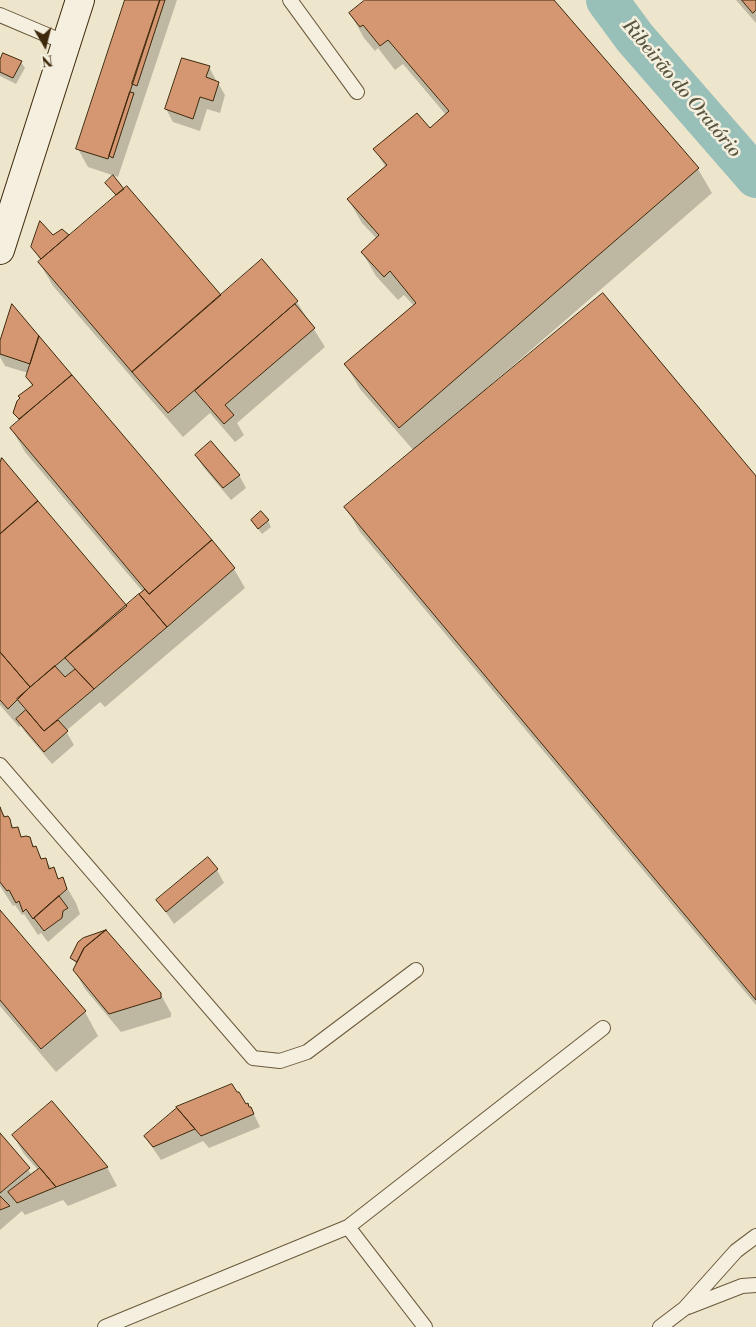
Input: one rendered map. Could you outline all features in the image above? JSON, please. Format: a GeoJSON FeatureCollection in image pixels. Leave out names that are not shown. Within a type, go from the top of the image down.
{"type":"FeatureCollection","features":[{"type":"Feature","properties":{"kind":"main road"},"geometry":{"type":"LineString","coordinates":[[0,250],[80,0]]}},
{"type":"Feature","properties":{"kind":"lane"},"geometry":{"type":"LineString","coordinates":[[290,0],[357,92]]}},
{"type":"Feature","properties":{"kind":"lane"},"geometry":{"type":"LineString","coordinates":[[0,15],[66,43]]}},
{"type":"Feature","properties":{"kind":"lane"},"geometry":{"type":"LineString","coordinates":[[0,765],[253,1058],[280,1061],[307,1052],[416,970]]}},
{"type":"Feature","properties":{"kind":"lane"},"geometry":{"type":"LineString","coordinates":[[105,1327],[348,1227],[603,1028]]}},
{"type":"Feature","properties":{"kind":"lane"},"geometry":{"type":"LineString","coordinates":[[348,1227],[425,1327]]}},
{"type":"Feature","properties":{"kind":"lane"},"geometry":{"type":"LineString","coordinates":[[660,1327],[685,1308],[736,1251],[756,1236]]}},
{"type":"Feature","properties":{"kind":"lane"},"geometry":{"type":"LineString","coordinates":[[685,1308],[742,1286],[756,1285]]}},
{"type":"Feature","properties":{"kind":"building"},"geometry":{"type":"Polygon","coordinates":[[[125,0],[160,0],[108,159],[76,149],[125,0]]]}},
{"type":"Feature","properties":{"kind":"building"},"geometry":{"type":"Polygon","coordinates":[[[160,0],[165,0],[137,86],[132,84],[160,0]]]}},
{"type":"Feature","properties":{"kind":"building"},"geometry":{"type":"Polygon","coordinates":[[[365,0],[554,0],[699,168],[399,428],[344,364],[416,303],[390,271],[384,277],[361,252],[379,235],[347,199],[387,165],[373,149],[417,113],[430,128],[449,111],[388,40],[380,46],[363,25],[360,27],[349,13],[365,0]]]}},
{"type":"Feature","properties":{"kind":"building"},"geometry":{"type":"Polygon","coordinates":[[[742,0],[756,0],[756,10],[753,13],[742,0]]]}},
{"type":"Feature","properties":{"kind":"building"},"geometry":{"type":"Polygon","coordinates":[[[3,53],[22,61],[13,78],[0,72],[0,60],[3,53]]]}},
{"type":"Feature","properties":{"kind":"building"},"geometry":{"type":"Polygon","coordinates":[[[182,58],[210,66],[206,77],[219,82],[213,101],[200,97],[193,119],[165,109],[182,58]]]}},
{"type":"Feature","properties":{"kind":"building"},"geometry":{"type":"Polygon","coordinates":[[[130,92],[134,93],[113,158],[109,156],[130,92]]]}},
{"type":"Feature","properties":{"kind":"building"},"geometry":{"type":"Polygon","coordinates":[[[113,175],[124,189],[116,195],[105,183],[113,175]]]}},
{"type":"Feature","properties":{"kind":"building"},"geometry":{"type":"Polygon","coordinates":[[[127,186],[221,295],[132,372],[38,262],[127,186]]]}},
{"type":"Feature","properties":{"kind":"building"},"geometry":{"type":"Polygon","coordinates":[[[40,221],[53,235],[62,229],[69,235],[41,259],[31,247],[40,221]]]}},
{"type":"Feature","properties":{"kind":"building"},"geometry":{"type":"Polygon","coordinates":[[[262,259],[298,301],[168,413],[132,372],[262,259]]]}},
{"type":"Feature","properties":{"kind":"building"},"geometry":{"type":"Polygon","coordinates":[[[603,293],[756,476],[756,1000],[344,507],[603,293]]]}},
{"type":"Feature","properties":{"kind":"building"},"geometry":{"type":"Polygon","coordinates":[[[12,304],[39,336],[30,364],[0,354],[0,341],[12,304]]]}},
{"type":"Feature","properties":{"kind":"building"},"geometry":{"type":"Polygon","coordinates":[[[295,304],[315,328],[225,405],[234,415],[224,424],[195,391],[295,304]]]}},
{"type":"Feature","properties":{"kind":"building"},"geometry":{"type":"Polygon","coordinates":[[[39,336],[72,375],[19,419],[13,413],[20,398],[18,396],[33,385],[26,377],[39,336]]]}},
{"type":"Feature","properties":{"kind":"building"},"geometry":{"type":"Polygon","coordinates":[[[72,375],[212,540],[149,594],[10,428],[72,375]]]}},
{"type":"Feature","properties":{"kind":"building"},"geometry":{"type":"Polygon","coordinates":[[[211,441],[240,475],[223,488],[195,455],[211,441]]]}},
{"type":"Feature","properties":{"kind":"building"},"geometry":{"type":"Polygon","coordinates":[[[2,458],[38,501],[0,534],[0,463],[2,458]]]}},
{"type":"Feature","properties":{"kind":"building"},"geometry":{"type":"Polygon","coordinates":[[[38,501],[127,606],[30,687],[0,652],[0,534],[38,501]]]}},
{"type":"Feature","properties":{"kind":"building"},"geometry":{"type":"Polygon","coordinates":[[[261,511],[269,520],[258,529],[251,520],[261,511]]]}},
{"type":"Feature","properties":{"kind":"building"},"geometry":{"type":"Polygon","coordinates":[[[212,540],[235,568],[167,627],[139,594],[145,589],[149,594],[212,540]]]}},
{"type":"Feature","properties":{"kind":"building"},"geometry":{"type":"Polygon","coordinates":[[[139,594],[167,627],[94,689],[65,658],[139,594]]]}},
{"type":"Feature","properties":{"kind":"building"},"geometry":{"type":"Polygon","coordinates":[[[0,652],[30,687],[8,709],[0,700],[0,652]]]}},
{"type":"Feature","properties":{"kind":"building"},"geometry":{"type":"Polygon","coordinates":[[[55,666],[65,677],[75,669],[94,689],[44,731],[17,699],[55,666]]]}},
{"type":"Feature","properties":{"kind":"building"},"geometry":{"type":"Polygon","coordinates":[[[26,710],[44,731],[58,720],[68,731],[44,752],[16,719],[26,710]]]}},
{"type":"Feature","properties":{"kind":"building"},"geometry":{"type":"Polygon","coordinates":[[[0,807],[4,817],[8,816],[10,819],[12,828],[18,827],[21,837],[30,837],[33,847],[36,846],[41,859],[46,858],[49,869],[54,867],[58,879],[63,877],[67,889],[33,919],[26,909],[23,912],[19,901],[16,903],[9,890],[7,891],[0,882],[0,807]]]}},
{"type":"Feature","properties":{"kind":"building"},"geometry":{"type":"Polygon","coordinates":[[[208,857],[218,869],[166,912],[156,900],[208,857]]]}},
{"type":"Feature","properties":{"kind":"building"},"geometry":{"type":"Polygon","coordinates":[[[59,896],[68,908],[63,911],[62,918],[44,931],[34,918],[59,896]]]}},
{"type":"Feature","properties":{"kind":"building"},"geometry":{"type":"Polygon","coordinates":[[[0,910],[86,1011],[41,1049],[0,1000],[0,910]]]}},
{"type":"Feature","properties":{"kind":"building"},"geometry":{"type":"Polygon","coordinates":[[[106,930],[161,993],[161,998],[109,1014],[73,970],[84,948],[106,930]]]}},
{"type":"Feature","properties":{"kind":"building"},"geometry":{"type":"Polygon","coordinates":[[[106,930],[84,948],[77,962],[70,958],[78,942],[83,938],[106,930]]]}},
{"type":"Feature","properties":{"kind":"building"},"geometry":{"type":"Polygon","coordinates":[[[232,1084],[246,1104],[248,1103],[249,1107],[251,1107],[254,1114],[201,1136],[176,1107],[232,1084]]]}},
{"type":"Feature","properties":{"kind":"building"},"geometry":{"type":"Polygon","coordinates":[[[52,1101],[108,1167],[56,1187],[12,1135],[52,1101]]]}},
{"type":"Feature","properties":{"kind":"building"},"geometry":{"type":"Polygon","coordinates":[[[177,1108],[195,1129],[153,1147],[144,1136],[177,1108]]]}},
{"type":"Feature","properties":{"kind":"building"},"geometry":{"type":"Polygon","coordinates":[[[0,1133],[30,1168],[0,1193],[0,1133]]]}},
{"type":"Feature","properties":{"kind":"building"},"geometry":{"type":"Polygon","coordinates":[[[40,1168],[56,1187],[17,1203],[8,1192],[40,1168]]]}},
{"type":"Feature","properties":{"kind":"building"},"geometry":{"type":"Polygon","coordinates":[[[0,1196],[10,1206],[0,1210],[0,1196]]]}},
{"type":"Feature","properties":{"kind":"waterway","name":"Ribeirão do Oratório"},"geometry":{"type":"LineString","coordinates":[[607,0],[635,38],[756,177]]}}]}
